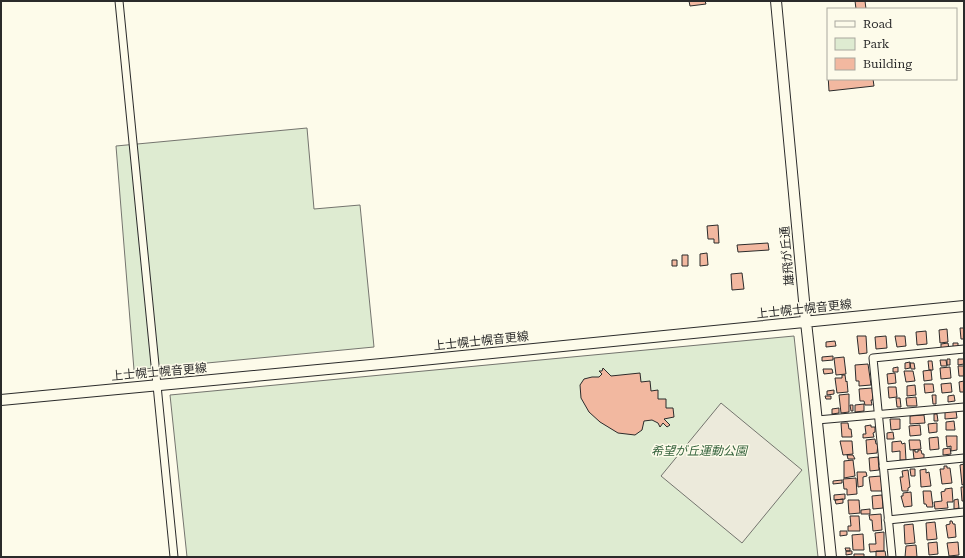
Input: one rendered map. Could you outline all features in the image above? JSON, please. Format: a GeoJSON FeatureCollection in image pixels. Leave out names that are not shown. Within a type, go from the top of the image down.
{"type":"FeatureCollection","features":[{"type":"Feature","properties":{"kind":"main road","name":"雄飛が丘通"},"geometry":{"type":"LineString","coordinates":[[776,1],[806,322],[831,557]]}},
{"type":"Feature","properties":{"kind":"main road","name":"上士幌士幌音更線"},"geometry":{"type":"LineString","coordinates":[[1,400],[964,306]]}},
{"type":"Feature","properties":{"kind":"street"},"geometry":{"type":"LineString","coordinates":[[119,1],[174,557]]}},
{"type":"Feature","properties":{"kind":"street"},"geometry":{"type":"LineString","coordinates":[[892,557],[873,358],[964,349]]}},
{"type":"Feature","properties":{"kind":"street"},"geometry":{"type":"LineString","coordinates":[[817,420],[964,407]]}},
{"type":"Feature","properties":{"kind":"street"},"geometry":{"type":"LineString","coordinates":[[883,466],[964,458]]}},
{"type":"Feature","properties":{"kind":"street"},"geometry":{"type":"LineString","coordinates":[[888,520],[964,512]]}},
{"type":"Feature","properties":{"kind":"green space"},"geometry":{"type":"Polygon","coordinates":[[[307,128],[314,209],[360,205],[374,347],[134,370],[116,146],[307,128]]]}},
{"type":"Feature","properties":{"kind":"green space","name":"希望が丘運動公園"},"geometry":{"type":"Polygon","coordinates":[[[794,336],[818,557],[187,557],[170,395],[794,336]]]}},
{"type":"Feature","properties":{"kind":"shaded area"},"geometry":{"type":"Polygon","coordinates":[[[721,403],[802,470],[742,543],[661,476],[721,403]]]}},
{"type":"Feature","properties":{"kind":"building"},"geometry":{"type":"Polygon","coordinates":[[[689,1],[705,1],[706,4],[690,6],[689,1]]]}},
{"type":"Feature","properties":{"kind":"building"},"geometry":{"type":"Polygon","coordinates":[[[855,1],[865,1],[866,8],[856,8],[855,1]]]}},
{"type":"Feature","properties":{"kind":"building"},"geometry":{"type":"Polygon","coordinates":[[[828,80],[873,80],[874,86],[829,91],[828,80]]]}},
{"type":"Feature","properties":{"kind":"building"},"geometry":{"type":"Polygon","coordinates":[[[718,225],[719,243],[714,243],[714,239],[708,239],[707,226],[718,225]]]}},
{"type":"Feature","properties":{"kind":"building"},"geometry":{"type":"Polygon","coordinates":[[[768,243],[769,250],[738,252],[737,245],[768,243]]]}},
{"type":"Feature","properties":{"kind":"building"},"geometry":{"type":"Polygon","coordinates":[[[707,253],[708,265],[700,266],[700,254],[707,253]]]}},
{"type":"Feature","properties":{"kind":"building"},"geometry":{"type":"Polygon","coordinates":[[[682,255],[688,255],[688,266],[682,266],[682,255]]]}},
{"type":"Feature","properties":{"kind":"building"},"geometry":{"type":"Polygon","coordinates":[[[672,260],[677,260],[677,266],[672,266],[672,260]]]}},
{"type":"Feature","properties":{"kind":"building"},"geometry":{"type":"Polygon","coordinates":[[[742,273],[744,289],[732,290],[731,274],[742,273]]]}},
{"type":"Feature","properties":{"kind":"building"},"geometry":{"type":"Polygon","coordinates":[[[960,328],[964,328],[964,339],[961,339],[960,328]]]}},
{"type":"Feature","properties":{"kind":"building"},"geometry":{"type":"Polygon","coordinates":[[[947,329],[948,342],[940,343],[939,330],[947,329]]]}},
{"type":"Feature","properties":{"kind":"building"},"geometry":{"type":"Polygon","coordinates":[[[926,331],[927,344],[917,345],[916,332],[926,331]]]}},
{"type":"Feature","properties":{"kind":"building"},"geometry":{"type":"Polygon","coordinates":[[[857,336],[866,336],[867,353],[859,354],[857,336]]]}},
{"type":"Feature","properties":{"kind":"building"},"geometry":{"type":"Polygon","coordinates":[[[886,336],[887,348],[876,349],[875,337],[886,336]]]}},
{"type":"Feature","properties":{"kind":"building"},"geometry":{"type":"Polygon","coordinates":[[[895,336],[905,336],[906,346],[897,347],[895,336]]]}},
{"type":"Feature","properties":{"kind":"building"},"geometry":{"type":"Polygon","coordinates":[[[835,341],[836,346],[826,347],[826,342],[835,341]]]}},
{"type":"Feature","properties":{"kind":"building"},"geometry":{"type":"Polygon","coordinates":[[[948,343],[949,349],[941,350],[941,344],[948,343]]]}},
{"type":"Feature","properties":{"kind":"building"},"geometry":{"type":"Polygon","coordinates":[[[953,343],[958,343],[958,347],[953,348],[953,343]]]}},
{"type":"Feature","properties":{"kind":"building"},"geometry":{"type":"Polygon","coordinates":[[[833,356],[833,360],[822,361],[822,357],[833,356]]]}},
{"type":"Feature","properties":{"kind":"building"},"geometry":{"type":"Polygon","coordinates":[[[844,357],[846,374],[836,375],[834,358],[844,357]]]}},
{"type":"Feature","properties":{"kind":"building"},"geometry":{"type":"Polygon","coordinates":[[[947,359],[950,359],[950,365],[947,365],[947,359]]]}},
{"type":"Feature","properties":{"kind":"building"},"geometry":{"type":"Polygon","coordinates":[[[958,359],[964,359],[964,364],[958,365],[958,359]]]}},
{"type":"Feature","properties":{"kind":"building"},"geometry":{"type":"Polygon","coordinates":[[[940,360],[946,360],[947,366],[941,366],[940,360]]]}},
{"type":"Feature","properties":{"kind":"building"},"geometry":{"type":"Polygon","coordinates":[[[928,361],[932,361],[933,370],[929,370],[928,361]]]}},
{"type":"Feature","properties":{"kind":"building"},"geometry":{"type":"Polygon","coordinates":[[[910,362],[910,368],[905,369],[905,363],[910,362]]]}},
{"type":"Feature","properties":{"kind":"building"},"geometry":{"type":"Polygon","coordinates":[[[910,363],[914,363],[915,369],[911,369],[910,363]]]}},
{"type":"Feature","properties":{"kind":"building"},"geometry":{"type":"Polygon","coordinates":[[[868,364],[871,385],[859,386],[859,381],[856,381],[855,365],[868,364]]]}},
{"type":"Feature","properties":{"kind":"building"},"geometry":{"type":"Polygon","coordinates":[[[958,366],[964,366],[964,376],[959,376],[958,366]]]}},
{"type":"Feature","properties":{"kind":"building"},"geometry":{"type":"Polygon","coordinates":[[[898,367],[898,372],[893,372],[893,368],[898,367]]]}},
{"type":"Feature","properties":{"kind":"building"},"geometry":{"type":"Polygon","coordinates":[[[950,367],[951,378],[941,379],[940,368],[950,367]]]}},
{"type":"Feature","properties":{"kind":"building"},"geometry":{"type":"Polygon","coordinates":[[[603,368],[611,376],[640,373],[641,382],[650,381],[651,391],[658,390],[658,399],[666,399],[666,408],[673,408],[674,417],[664,419],[670,425],[667,427],[663,423],[660,427],[658,423],[652,420],[644,421],[642,430],[635,435],[618,433],[600,422],[589,412],[581,398],[580,385],[584,379],[599,377],[602,374],[599,371],[602,371],[603,368]]]}},
{"type":"Feature","properties":{"kind":"building"},"geometry":{"type":"Polygon","coordinates":[[[823,369],[832,369],[833,373],[824,374],[823,369]]]}},
{"type":"Feature","properties":{"kind":"building"},"geometry":{"type":"Polygon","coordinates":[[[931,370],[932,380],[924,381],[923,371],[931,370]]]}},
{"type":"Feature","properties":{"kind":"building"},"geometry":{"type":"Polygon","coordinates":[[[904,371],[913,371],[915,381],[906,382],[904,371]]]}},
{"type":"Feature","properties":{"kind":"building"},"geometry":{"type":"Polygon","coordinates":[[[895,373],[896,383],[888,384],[887,374],[895,373]]]}},
{"type":"Feature","properties":{"kind":"building"},"geometry":{"type":"Polygon","coordinates":[[[842,375],[845,375],[848,392],[837,393],[835,378],[842,378],[842,375]]]}},
{"type":"Feature","properties":{"kind":"building"},"geometry":{"type":"Polygon","coordinates":[[[964,381],[964,392],[960,392],[959,382],[964,381]]]}},
{"type":"Feature","properties":{"kind":"building"},"geometry":{"type":"Polygon","coordinates":[[[951,383],[952,392],[942,393],[941,384],[951,383]]]}},
{"type":"Feature","properties":{"kind":"building"},"geometry":{"type":"Polygon","coordinates":[[[924,384],[933,384],[934,392],[925,393],[924,384]]]}},
{"type":"Feature","properties":{"kind":"building"},"geometry":{"type":"Polygon","coordinates":[[[915,385],[916,395],[907,396],[907,386],[915,385]]]}},
{"type":"Feature","properties":{"kind":"building"},"geometry":{"type":"Polygon","coordinates":[[[888,387],[896,387],[897,397],[889,398],[888,387]]]}},
{"type":"Feature","properties":{"kind":"building"},"geometry":{"type":"Polygon","coordinates":[[[872,388],[872,405],[865,405],[864,401],[860,401],[859,389],[872,388]]]}},
{"type":"Feature","properties":{"kind":"building"},"geometry":{"type":"Polygon","coordinates":[[[834,390],[834,394],[827,395],[827,391],[834,390]]]}},
{"type":"Feature","properties":{"kind":"building"},"geometry":{"type":"Polygon","coordinates":[[[849,394],[849,412],[841,413],[839,395],[849,394]]]}},
{"type":"Feature","properties":{"kind":"building"},"geometry":{"type":"Polygon","coordinates":[[[932,395],[936,395],[936,404],[933,404],[932,395]]]}},
{"type":"Feature","properties":{"kind":"building"},"geometry":{"type":"Polygon","coordinates":[[[954,395],[955,401],[948,402],[948,396],[954,395]]]}},
{"type":"Feature","properties":{"kind":"building"},"geometry":{"type":"Polygon","coordinates":[[[825,396],[831,396],[831,399],[826,399],[825,396]]]}},
{"type":"Feature","properties":{"kind":"building"},"geometry":{"type":"Polygon","coordinates":[[[916,397],[917,406],[907,406],[906,398],[916,397]]]}},
{"type":"Feature","properties":{"kind":"building"},"geometry":{"type":"Polygon","coordinates":[[[896,398],[900,398],[901,407],[897,407],[896,398]]]}},
{"type":"Feature","properties":{"kind":"building"},"geometry":{"type":"Polygon","coordinates":[[[864,404],[864,411],[855,412],[855,405],[864,404]]]}},
{"type":"Feature","properties":{"kind":"building"},"geometry":{"type":"Polygon","coordinates":[[[850,405],[853,405],[853,411],[851,411],[850,405]]]}},
{"type":"Feature","properties":{"kind":"building"},"geometry":{"type":"Polygon","coordinates":[[[839,408],[839,413],[832,414],[832,409],[839,408]]]}},
{"type":"Feature","properties":{"kind":"building"},"geometry":{"type":"Polygon","coordinates":[[[956,411],[957,418],[945,419],[945,412],[956,411]]]}},
{"type":"Feature","properties":{"kind":"building"},"geometry":{"type":"Polygon","coordinates":[[[934,414],[937,414],[938,421],[934,421],[934,414]]]}},
{"type":"Feature","properties":{"kind":"building"},"geometry":{"type":"Polygon","coordinates":[[[924,415],[925,423],[910,424],[910,416],[924,415]]]}},
{"type":"Feature","properties":{"kind":"building"},"geometry":{"type":"Polygon","coordinates":[[[890,419],[900,419],[900,429],[891,430],[890,419]]]}},
{"type":"Feature","properties":{"kind":"building"},"geometry":{"type":"Polygon","coordinates":[[[954,421],[955,430],[946,430],[946,422],[954,421]]]}},
{"type":"Feature","properties":{"kind":"building"},"geometry":{"type":"Polygon","coordinates":[[[841,423],[848,423],[849,429],[851,429],[852,437],[842,437],[841,423]]]}},
{"type":"Feature","properties":{"kind":"building"},"geometry":{"type":"Polygon","coordinates":[[[937,423],[937,432],[929,433],[928,424],[937,423]]]}},
{"type":"Feature","properties":{"kind":"building"},"geometry":{"type":"Polygon","coordinates":[[[871,425],[871,427],[875,427],[875,432],[873,433],[874,437],[863,438],[863,434],[866,434],[865,426],[871,425]]]}},
{"type":"Feature","properties":{"kind":"building"},"geometry":{"type":"Polygon","coordinates":[[[920,425],[921,435],[910,436],[909,426],[920,425]]]}},
{"type":"Feature","properties":{"kind":"building"},"geometry":{"type":"Polygon","coordinates":[[[893,432],[894,439],[887,439],[887,433],[893,432]]]}},
{"type":"Feature","properties":{"kind":"building"},"geometry":{"type":"Polygon","coordinates":[[[946,436],[957,436],[957,450],[951,451],[951,446],[947,447],[946,436]]]}},
{"type":"Feature","properties":{"kind":"building"},"geometry":{"type":"Polygon","coordinates":[[[938,437],[939,449],[930,450],[929,438],[938,437]]]}},
{"type":"Feature","properties":{"kind":"building"},"geometry":{"type":"Polygon","coordinates":[[[875,439],[876,444],[878,444],[877,453],[867,454],[866,440],[875,439]]]}},
{"type":"Feature","properties":{"kind":"building"},"geometry":{"type":"Polygon","coordinates":[[[909,440],[920,440],[921,449],[910,450],[909,440]]]}},
{"type":"Feature","properties":{"kind":"building"},"geometry":{"type":"Polygon","coordinates":[[[840,441],[852,441],[853,454],[843,455],[840,441]]]}},
{"type":"Feature","properties":{"kind":"building"},"geometry":{"type":"Polygon","coordinates":[[[901,441],[902,444],[905,443],[906,460],[900,460],[900,451],[892,452],[892,442],[901,441]]]}},
{"type":"Feature","properties":{"kind":"building"},"geometry":{"type":"Polygon","coordinates":[[[950,448],[951,454],[943,455],[943,449],[950,448]]]}},
{"type":"Feature","properties":{"kind":"building"},"geometry":{"type":"Polygon","coordinates":[[[913,450],[918,452],[918,450],[921,450],[922,454],[924,454],[924,458],[914,459],[913,450]]]}},
{"type":"Feature","properties":{"kind":"building"},"geometry":{"type":"Polygon","coordinates":[[[847,455],[853,455],[855,459],[848,459],[847,455]]]}},
{"type":"Feature","properties":{"kind":"building"},"geometry":{"type":"Polygon","coordinates":[[[878,457],[879,470],[870,471],[869,458],[878,457]]]}},
{"type":"Feature","properties":{"kind":"building"},"geometry":{"type":"Polygon","coordinates":[[[853,460],[855,476],[844,478],[844,461],[853,460]]]}},
{"type":"Feature","properties":{"kind":"building"},"geometry":{"type":"Polygon","coordinates":[[[964,464],[964,484],[962,485],[960,465],[964,464]]]}},
{"type":"Feature","properties":{"kind":"building"},"geometry":{"type":"Polygon","coordinates":[[[944,466],[950,468],[952,483],[942,484],[940,469],[944,469],[944,466]]]}},
{"type":"Feature","properties":{"kind":"building"},"geometry":{"type":"Polygon","coordinates":[[[910,469],[915,469],[915,476],[911,476],[910,469]]]}},
{"type":"Feature","properties":{"kind":"building"},"geometry":{"type":"Polygon","coordinates":[[[926,469],[926,473],[929,472],[931,486],[921,487],[920,470],[926,469]]]}},
{"type":"Feature","properties":{"kind":"building"},"geometry":{"type":"Polygon","coordinates":[[[908,470],[910,487],[908,488],[908,491],[902,491],[900,477],[903,477],[902,471],[908,470]]]}},
{"type":"Feature","properties":{"kind":"building"},"geometry":{"type":"Polygon","coordinates":[[[857,472],[866,472],[867,476],[863,477],[863,486],[858,487],[857,472]]]}},
{"type":"Feature","properties":{"kind":"building"},"geometry":{"type":"Polygon","coordinates":[[[881,476],[882,491],[871,491],[869,477],[881,476]]]}},
{"type":"Feature","properties":{"kind":"building"},"geometry":{"type":"Polygon","coordinates":[[[856,478],[857,494],[847,495],[847,489],[844,489],[843,479],[856,478]]]}},
{"type":"Feature","properties":{"kind":"building"},"geometry":{"type":"Polygon","coordinates":[[[842,480],[842,483],[833,484],[833,481],[842,480]]]}},
{"type":"Feature","properties":{"kind":"building"},"geometry":{"type":"Polygon","coordinates":[[[961,487],[964,487],[964,501],[962,501],[961,487]]]}},
{"type":"Feature","properties":{"kind":"building"},"geometry":{"type":"Polygon","coordinates":[[[952,488],[953,502],[947,502],[948,508],[935,509],[934,502],[942,501],[941,492],[945,491],[945,489],[952,488]]]}},
{"type":"Feature","properties":{"kind":"building"},"geometry":{"type":"Polygon","coordinates":[[[923,491],[931,491],[933,507],[927,507],[926,504],[924,504],[923,491]]]}},
{"type":"Feature","properties":{"kind":"building"},"geometry":{"type":"Polygon","coordinates":[[[911,492],[912,506],[904,507],[901,496],[903,496],[903,493],[911,492]]]}},
{"type":"Feature","properties":{"kind":"building"},"geometry":{"type":"Polygon","coordinates":[[[845,494],[845,499],[834,500],[834,495],[845,494]]]}},
{"type":"Feature","properties":{"kind":"building"},"geometry":{"type":"Polygon","coordinates":[[[882,495],[883,508],[873,509],[872,496],[882,495]]]}},
{"type":"Feature","properties":{"kind":"building"},"geometry":{"type":"Polygon","coordinates":[[[843,499],[843,503],[836,504],[835,500],[843,499]]]}},
{"type":"Feature","properties":{"kind":"building"},"geometry":{"type":"Polygon","coordinates":[[[958,499],[959,508],[954,509],[954,500],[958,499]]]}},
{"type":"Feature","properties":{"kind":"building"},"geometry":{"type":"Polygon","coordinates":[[[848,500],[859,500],[860,513],[849,514],[848,500]]]}},
{"type":"Feature","properties":{"kind":"building"},"geometry":{"type":"Polygon","coordinates":[[[870,509],[870,514],[861,514],[861,510],[870,509]]]}},
{"type":"Feature","properties":{"kind":"building"},"geometry":{"type":"Polygon","coordinates":[[[881,514],[882,530],[873,531],[872,520],[870,520],[869,515],[881,514]]]}},
{"type":"Feature","properties":{"kind":"building"},"geometry":{"type":"Polygon","coordinates":[[[850,516],[859,516],[860,531],[848,531],[848,526],[851,526],[850,516]]]}},
{"type":"Feature","properties":{"kind":"building"},"geometry":{"type":"Polygon","coordinates":[[[950,521],[955,524],[956,537],[948,538],[946,525],[950,524],[950,521]]]}},
{"type":"Feature","properties":{"kind":"building"},"geometry":{"type":"Polygon","coordinates":[[[935,522],[937,539],[927,540],[926,523],[935,522]]]}},
{"type":"Feature","properties":{"kind":"building"},"geometry":{"type":"Polygon","coordinates":[[[913,524],[915,543],[905,544],[904,525],[913,524]]]}},
{"type":"Feature","properties":{"kind":"building"},"geometry":{"type":"Polygon","coordinates":[[[840,531],[847,531],[847,535],[840,536],[840,531]]]}},
{"type":"Feature","properties":{"kind":"building"},"geometry":{"type":"Polygon","coordinates":[[[884,532],[884,551],[870,552],[869,544],[876,544],[875,533],[884,532]]]}},
{"type":"Feature","properties":{"kind":"building"},"geometry":{"type":"Polygon","coordinates":[[[863,534],[864,550],[853,550],[852,535],[863,534]]]}},
{"type":"Feature","properties":{"kind":"building"},"geometry":{"type":"Polygon","coordinates":[[[937,542],[938,554],[929,555],[928,543],[937,542]]]}},
{"type":"Feature","properties":{"kind":"building"},"geometry":{"type":"Polygon","coordinates":[[[958,542],[959,555],[949,556],[947,543],[958,542]]]}},
{"type":"Feature","properties":{"kind":"building"},"geometry":{"type":"Polygon","coordinates":[[[916,545],[917,557],[905,557],[906,546],[916,545]]]}},
{"type":"Feature","properties":{"kind":"building"},"geometry":{"type":"Polygon","coordinates":[[[845,548],[850,548],[850,551],[846,551],[845,548]]]}},
{"type":"Feature","properties":{"kind":"building"},"geometry":{"type":"Polygon","coordinates":[[[846,551],[852,551],[852,554],[846,555],[846,551]]]}},
{"type":"Feature","properties":{"kind":"building"},"geometry":{"type":"Polygon","coordinates":[[[876,551],[885,551],[886,557],[876,557],[876,551]]]}},
{"type":"Feature","properties":{"kind":"building"},"geometry":{"type":"Polygon","coordinates":[[[854,554],[864,554],[864,557],[854,557],[854,554]]]}}]}
